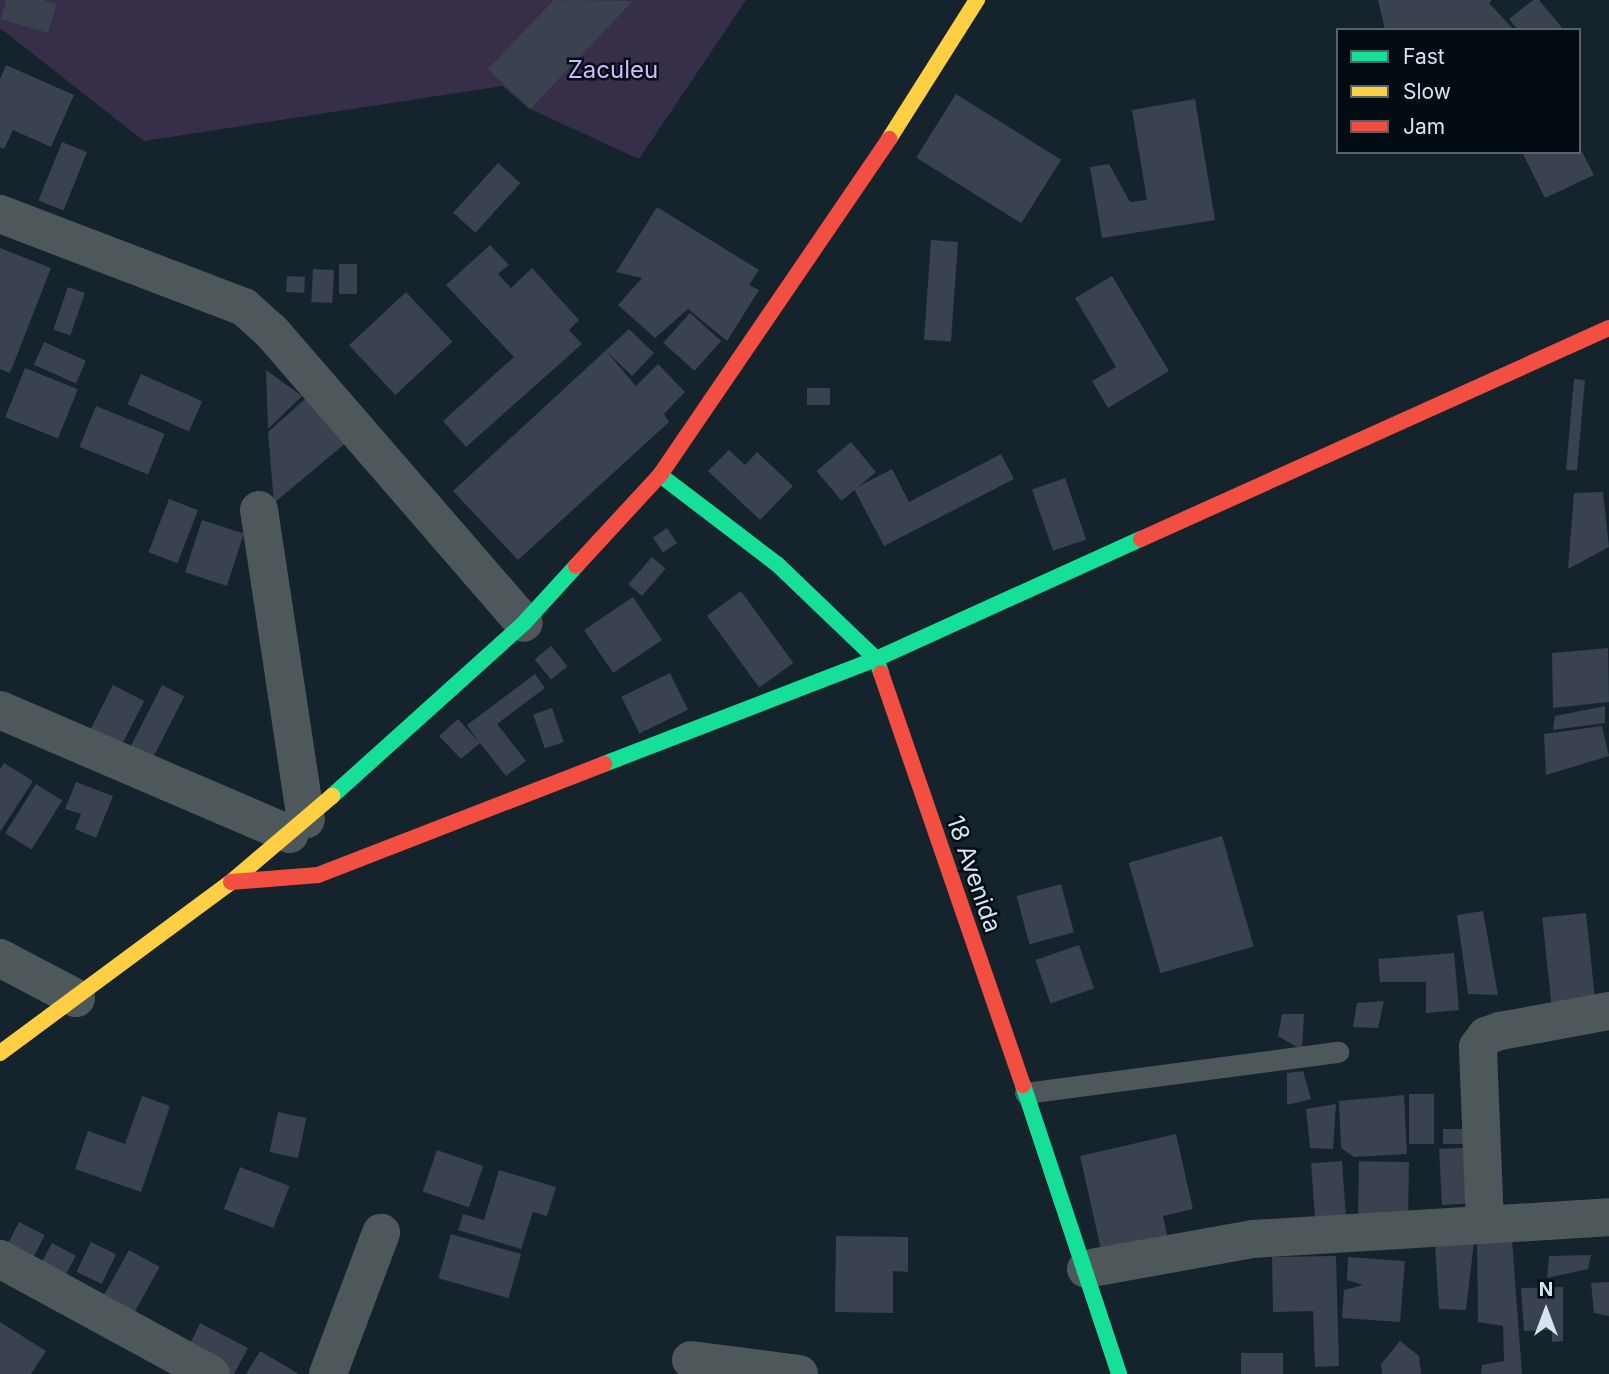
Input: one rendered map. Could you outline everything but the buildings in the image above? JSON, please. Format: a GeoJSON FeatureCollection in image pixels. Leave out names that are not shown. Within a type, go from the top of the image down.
{"type":"FeatureCollection","features":[{"type":"Feature","properties":{"kind":"street"},"geometry":{"type":"LineString","coordinates":[[0,1054],[231,882],[298,827],[524,623],[660,475],[914,103],[978,0]]}},
{"type":"Feature","properties":{"kind":"street"},"geometry":{"type":"LineString","coordinates":[[0,214],[244,307],[271,331],[524,623]]}},
{"type":"Feature","properties":{"kind":"street"},"geometry":{"type":"LineString","coordinates":[[231,882],[318,876],[876,659],[1609,328]]}},
{"type":"Feature","properties":{"kind":"street","name":"18 Avenida"},"geometry":{"type":"LineString","coordinates":[[660,475],[777,564],[876,659],[1086,1269],[1119,1374]]}},
{"type":"Feature","properties":{"kind":"street"},"geometry":{"type":"LineString","coordinates":[[259,510],[298,827]]}},
{"type":"Feature","properties":{"kind":"street"},"geometry":{"type":"LineString","coordinates":[[0,710],[298,827]]}},
{"type":"Feature","properties":{"kind":"street"},"geometry":{"type":"LineString","coordinates":[[0,958],[76,998]]}},
{"type":"Feature","properties":{"kind":"street"},"geometry":{"type":"LineString","coordinates":[[1485,1224],[1478,1047],[1486,1036],[1500,1031],[1609,1011]]}},
{"type":"Feature","properties":{"kind":"street"},"geometry":{"type":"LineString","coordinates":[[1086,1269],[1253,1238],[1609,1217]]}},
{"type":"Feature","properties":{"kind":"street"},"geometry":{"type":"LineString","coordinates":[[328,1374],[382,1233]]}},
{"type":"Feature","properties":{"kind":"street"},"geometry":{"type":"LineString","coordinates":[[0,1259],[211,1374]]}},
{"type":"Feature","properties":{"kind":"street"},"geometry":{"type":"LineString","coordinates":[[691,1360],[799,1374]]}},
{"type":"Feature","properties":{"kind":"lane"},"geometry":{"type":"LineString","coordinates":[[1025,1093],[1338,1052]]}},
{"type":"Feature","properties":{"kind":"green space","name":"Zaculeu"},"geometry":{"type":"Polygon","coordinates":[[[0,0],[746,0],[639,159],[530,109],[502,86],[144,141],[0,28],[0,0]]]}},
{"type":"Feature","properties":{"kind":"traffic: fast"},"geometry":{"type":"LineString","coordinates":[[660,475],[777,564],[876,659],[881,673]]}},
{"type":"Feature","properties":{"kind":"traffic: fast"},"geometry":{"type":"LineString","coordinates":[[604,764],[876,659],[1141,539]]}},
{"type":"Feature","properties":{"kind":"traffic: fast"},"geometry":{"type":"LineString","coordinates":[[332,796],[524,623],[576,566]]}},
{"type":"Feature","properties":{"kind":"traffic: fast"},"geometry":{"type":"LineString","coordinates":[[1023,1085],[1119,1374]]}},
{"type":"Feature","properties":{"kind":"traffic: slow"},"geometry":{"type":"LineString","coordinates":[[889,139],[977,0]]}},
{"type":"Feature","properties":{"kind":"traffic: slow"},"geometry":{"type":"LineString","coordinates":[[0,1053],[231,882],[332,796]]}},
{"type":"Feature","properties":{"kind":"traffic: jam"},"geometry":{"type":"LineString","coordinates":[[576,566],[660,475],[889,139]]}},
{"type":"Feature","properties":{"kind":"traffic: jam"},"geometry":{"type":"LineString","coordinates":[[1141,539],[1609,328]]}},
{"type":"Feature","properties":{"kind":"traffic: jam"},"geometry":{"type":"LineString","coordinates":[[881,673],[1023,1085]]}},
{"type":"Feature","properties":{"kind":"traffic: jam"},"geometry":{"type":"LineString","coordinates":[[231,882],[318,875],[604,764]]}}]}
